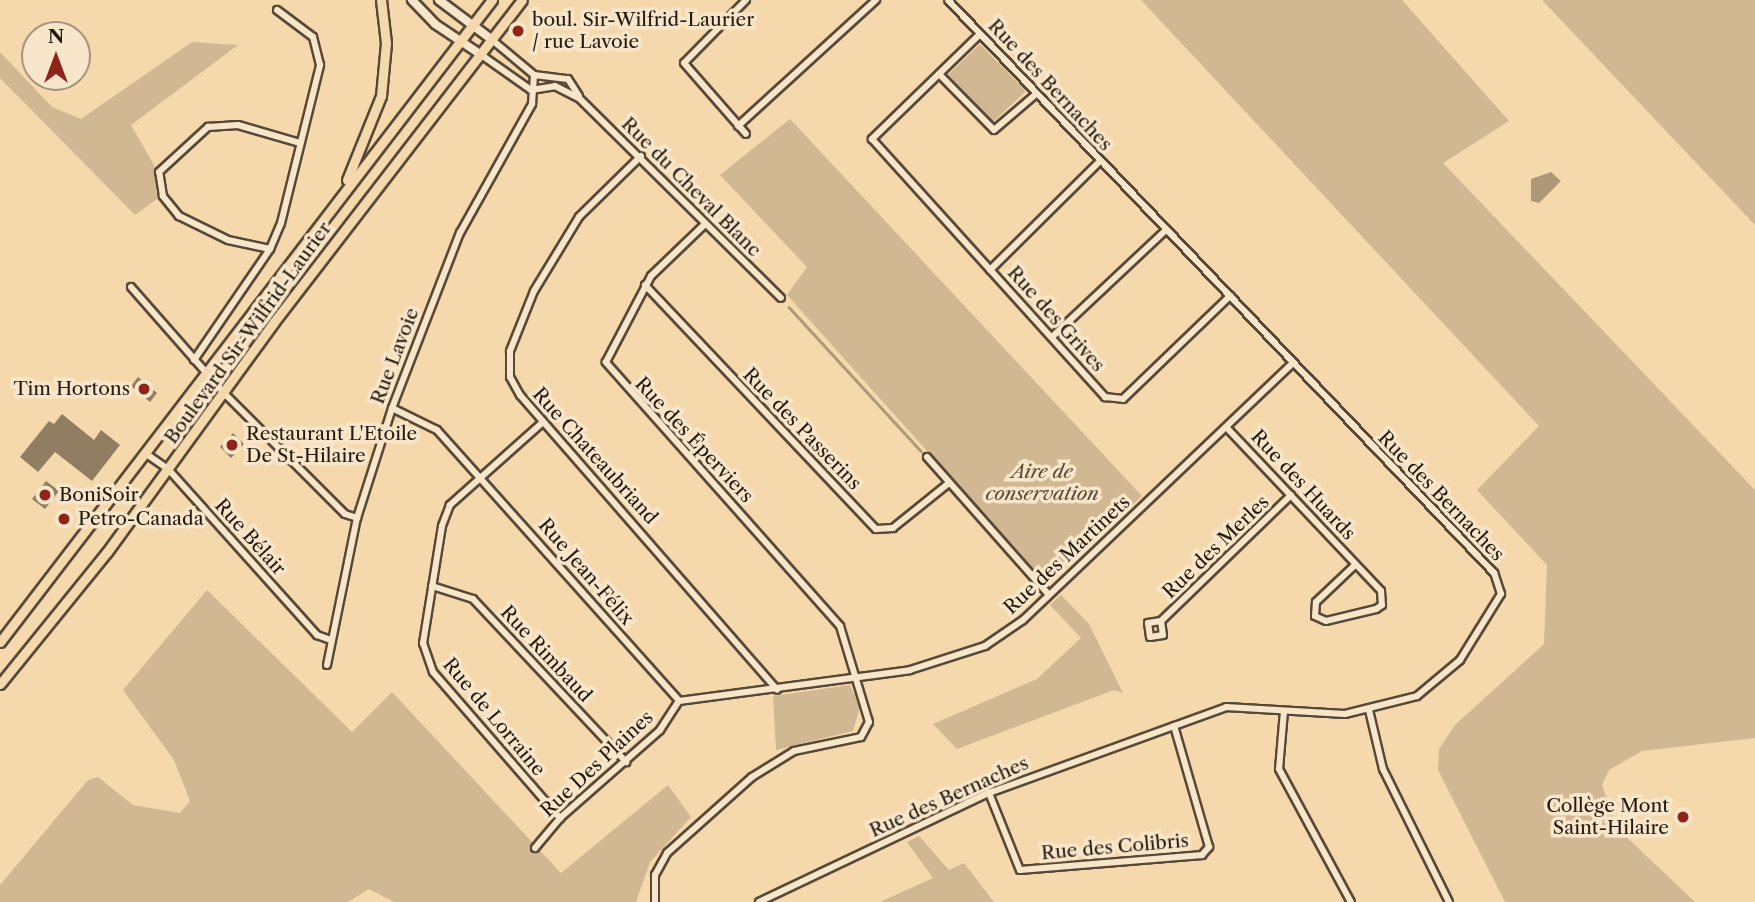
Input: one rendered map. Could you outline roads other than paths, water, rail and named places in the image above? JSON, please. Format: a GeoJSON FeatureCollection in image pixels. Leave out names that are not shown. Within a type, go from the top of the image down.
{"type":"FeatureCollection","features":[{"type":"Feature","properties":{"kind":"main road"},"geometry":{"type":"LineString","coordinates":[[328,212],[363,152],[381,96],[386,43],[381,0]]}},
{"type":"Feature","properties":{"kind":"main road","name":"Boulevard Sir-Wilfrid-Laurier"},"geometry":{"type":"LineString","coordinates":[[0,642],[492,0]]}},
{"type":"Feature","properties":{"kind":"main road","name":"Boulevard Sir-Wilfrid-Laurier"},"geometry":{"type":"LineString","coordinates":[[0,684],[169,470],[226,395],[274,322],[522,0]]}},
{"type":"Feature","properties":{"kind":"street"},"geometry":{"type":"LineString","coordinates":[[412,0],[461,41],[535,91]]}},
{"type":"Feature","properties":{"kind":"street"},"geometry":{"type":"LineString","coordinates":[[439,0],[491,39]]}},
{"type":"Feature","properties":{"kind":"street"},"geometry":{"type":"LineString","coordinates":[[746,0],[684,60],[685,68],[746,135]]}},
{"type":"Feature","properties":{"kind":"street"},"geometry":{"type":"LineString","coordinates":[[738,126],[876,0]]}},
{"type":"Feature","properties":{"kind":"street","name":"Rue des Bernaches"},"geometry":{"type":"LineString","coordinates":[[759,902],[989,793],[1237,706],[1336,715],[1369,710],[1417,696],[1451,672],[1497,607],[1500,586],[1494,573],[1291,365],[1230,296],[1165,231],[948,0]]}},
{"type":"Feature","properties":{"kind":"street"},"geometry":{"type":"LineString","coordinates":[[194,360],[270,249],[320,65],[320,46],[277,10]]}},
{"type":"Feature","properties":{"kind":"street"},"geometry":{"type":"LineString","coordinates":[[980,34],[939,74],[994,130],[1036,94]]}},
{"type":"Feature","properties":{"kind":"street","name":"Rue du Cheval Blanc"},"geometry":{"type":"LineString","coordinates":[[491,39],[534,75],[563,76],[579,98],[641,156],[780,299]]}},
{"type":"Feature","properties":{"kind":"street","name":"Rue des Grives"},"geometry":{"type":"LineString","coordinates":[[939,74],[872,139],[1105,397],[1116,402],[1230,296]]}},
{"type":"Feature","properties":{"kind":"street"},"geometry":{"type":"LineString","coordinates":[[534,75],[535,91]]}},
{"type":"Feature","properties":{"kind":"street","name":"Rue du Cheval Blanc"},"geometry":{"type":"LineString","coordinates":[[535,91],[555,86],[579,98]]}},
{"type":"Feature","properties":{"kind":"street","name":"Rue Lavoie"},"geometry":{"type":"LineString","coordinates":[[327,665],[357,518],[392,408],[460,233],[535,91]]}},
{"type":"Feature","properties":{"kind":"street"},"geometry":{"type":"LineString","coordinates":[[270,249],[228,240],[179,216],[163,196],[159,172],[208,127],[238,125],[300,143]]}},
{"type":"Feature","properties":{"kind":"street","name":"Rue Chateaubriand"},"geometry":{"type":"LineString","coordinates":[[641,156],[579,217],[534,292],[510,351],[513,386],[777,691]]}},
{"type":"Feature","properties":{"kind":"street"},"geometry":{"type":"LineString","coordinates":[[990,270],[1100,161]]}},
{"type":"Feature","properties":{"kind":"street","name":"Rue des Éperviers"},"geometry":{"type":"LineString","coordinates":[[705,224],[645,285],[609,349],[609,369],[821,602],[848,641],[859,678]]}},
{"type":"Feature","properties":{"kind":"street"},"geometry":{"type":"LineString","coordinates":[[1052,337],[1165,231]]}},
{"type":"Feature","properties":{"kind":"street","name":"Rue des Passerins"},"geometry":{"type":"LineString","coordinates":[[645,285],[876,529],[893,528],[949,483]]}},
{"type":"Feature","properties":{"kind":"street"},"geometry":{"type":"LineString","coordinates":[[131,287],[226,395],[345,514],[357,518]]}},
{"type":"Feature","properties":{"kind":"street","name":"Rue des Martinets"},"geometry":{"type":"LineString","coordinates":[[777,691],[859,678],[963,656],[1002,636],[1227,428],[1291,365]]}},
{"type":"Feature","properties":{"kind":"street","name":"Rue Jean-Félix"},"geometry":{"type":"LineString","coordinates":[[392,408],[437,430],[480,475],[679,701]]}},
{"type":"Feature","properties":{"kind":"street","name":"Rue de Lorraine"},"geometry":{"type":"LineString","coordinates":[[543,422],[480,475],[445,515],[424,643],[428,662],[560,818]]}},
{"type":"Feature","properties":{"kind":"street","name":"Rue des Huards"},"geometry":{"type":"LineString","coordinates":[[1227,428],[1381,591],[1382,605],[1326,621],[1315,616],[1315,602],[1355,565]]}},
{"type":"Feature","properties":{"kind":"street","name":"Rue Bélair"},"geometry":{"type":"LineString","coordinates":[[145,453],[169,470],[317,635],[331,640]]}},
{"type":"Feature","properties":{"kind":"street"},"geometry":{"type":"LineString","coordinates":[[927,457],[1048,594]]}},
{"type":"Feature","properties":{"kind":"street","name":"Rue des Merles"},"geometry":{"type":"LineString","coordinates":[[1161,621],[1291,495]]}},
{"type":"Feature","properties":{"kind":"street","name":"Rue Rimbaud"},"geometry":{"type":"LineString","coordinates":[[432,586],[473,599],[626,762]]}},
{"type":"Feature","properties":{"kind":"street"},"geometry":{"type":"LineString","coordinates":[[655,902],[655,875],[667,853],[752,777],[794,751],[853,741],[867,732],[867,704],[859,678]]}},
{"type":"Feature","properties":{"kind":"street"},"geometry":{"type":"LineString","coordinates":[[679,701],[777,691]]}},
{"type":"Feature","properties":{"kind":"street","name":"Rue Des Plaines"},"geometry":{"type":"LineString","coordinates":[[534,848],[560,818],[626,762],[679,701]]}},
{"type":"Feature","properties":{"kind":"street"},"geometry":{"type":"LineString","coordinates":[[1284,710],[1279,769],[1350,902]]}},
{"type":"Feature","properties":{"kind":"street"},"geometry":{"type":"LineString","coordinates":[[1369,710],[1382,769],[1449,902]]}},
{"type":"Feature","properties":{"kind":"street","name":"Rue des Colibris"},"geometry":{"type":"LineString","coordinates":[[989,793],[1020,870],[1202,855],[1209,847],[1174,726]]}},
{"type":"Feature","properties":{"kind":"waterway"},"geometry":{"type":"LineString","coordinates":[[789,307],[921,451]]}},
{"type":"Feature","properties":{"kind":"place","name":"boul. Sir-Wilfrid-Laurier / rue Lavoie"},"geometry":{"type":"Point","coordinates":[518,31]}},
{"type":"Feature","properties":{"kind":"place","name":"Tim Hortons"},"geometry":{"type":"Point","coordinates":[144,389]}},
{"type":"Feature","properties":{"kind":"place","name":"Restaurant L'Etoile De St-Hilaire"},"geometry":{"type":"Point","coordinates":[232,445]}},
{"type":"Feature","properties":{"kind":"place","name":"BoniSoir"},"geometry":{"type":"Point","coordinates":[45,495]}},
{"type":"Feature","properties":{"kind":"place","name":"Petro-Canada"},"geometry":{"type":"Point","coordinates":[64,519]}},
{"type":"Feature","properties":{"kind":"place","name":"Collège Mont Saint-Hilaire"},"geometry":{"type":"Point","coordinates":[1683,817]}},
{"type":"Feature","properties":{"kind":"park label","name":"Aire de conservation"},"geometry":{"type":"Point","coordinates":[1042,483]}}]}
